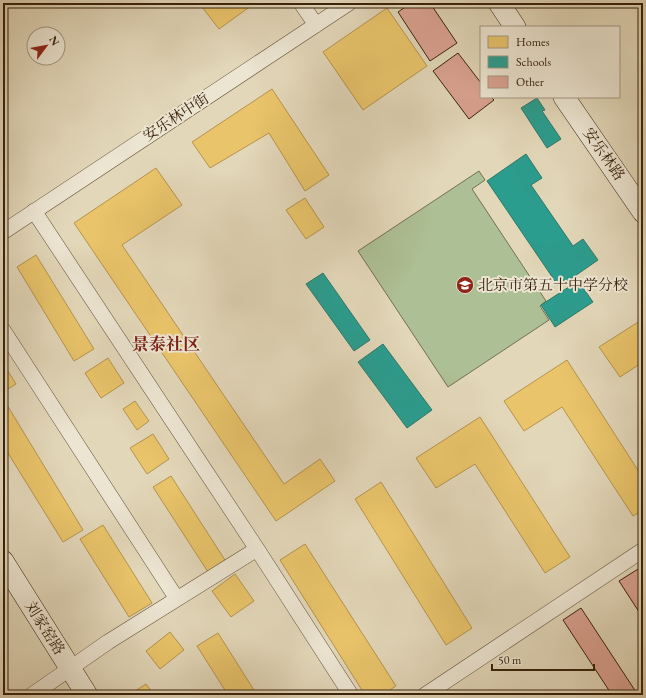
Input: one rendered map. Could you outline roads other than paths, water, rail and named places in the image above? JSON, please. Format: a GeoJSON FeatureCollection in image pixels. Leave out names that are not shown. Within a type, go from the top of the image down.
{"type":"FeatureCollection","features":[{"type":"Feature","properties":{"kind":"street"},"geometry":{"type":"LineString","coordinates":[[301,3],[316,25]]}},
{"type":"Feature","properties":{"kind":"street","name":"安乐林中街"},"geometry":{"type":"LineString","coordinates":[[3,232],[349,3]]}},
{"type":"Feature","properties":{"kind":"street"},"geometry":{"type":"LineString","coordinates":[[498,3],[514,26]]}},
{"type":"Feature","properties":{"kind":"street","name":"安乐林路"},"geometry":{"type":"LineString","coordinates":[[565,98],[643,212]]}},
{"type":"Feature","properties":{"kind":"street"},"geometry":{"type":"LineString","coordinates":[[34,211],[257,549],[351,695]]}},
{"type":"Feature","properties":{"kind":"street"},"geometry":{"type":"LineString","coordinates":[[3,330],[177,599]]}},
{"type":"Feature","properties":{"kind":"street"},"geometry":{"type":"LineString","coordinates":[[32,695],[108,642],[257,549]]}},
{"type":"Feature","properties":{"kind":"street"},"geometry":{"type":"LineString","coordinates":[[425,695],[643,550]]}},
{"type":"Feature","properties":{"kind":"street","name":"刘家窑路"},"geometry":{"type":"LineString","coordinates":[[3,561],[87,695]]}},
{"type":"Feature","properties":{"kind":"place","name":"北京市第五十中学分校"},"geometry":{"type":"Point","coordinates":[465,285]}},
{"type":"Feature","properties":{"kind":"district","name":"景泰社区"},"geometry":{"type":"Point","coordinates":[166,344]}}]}
